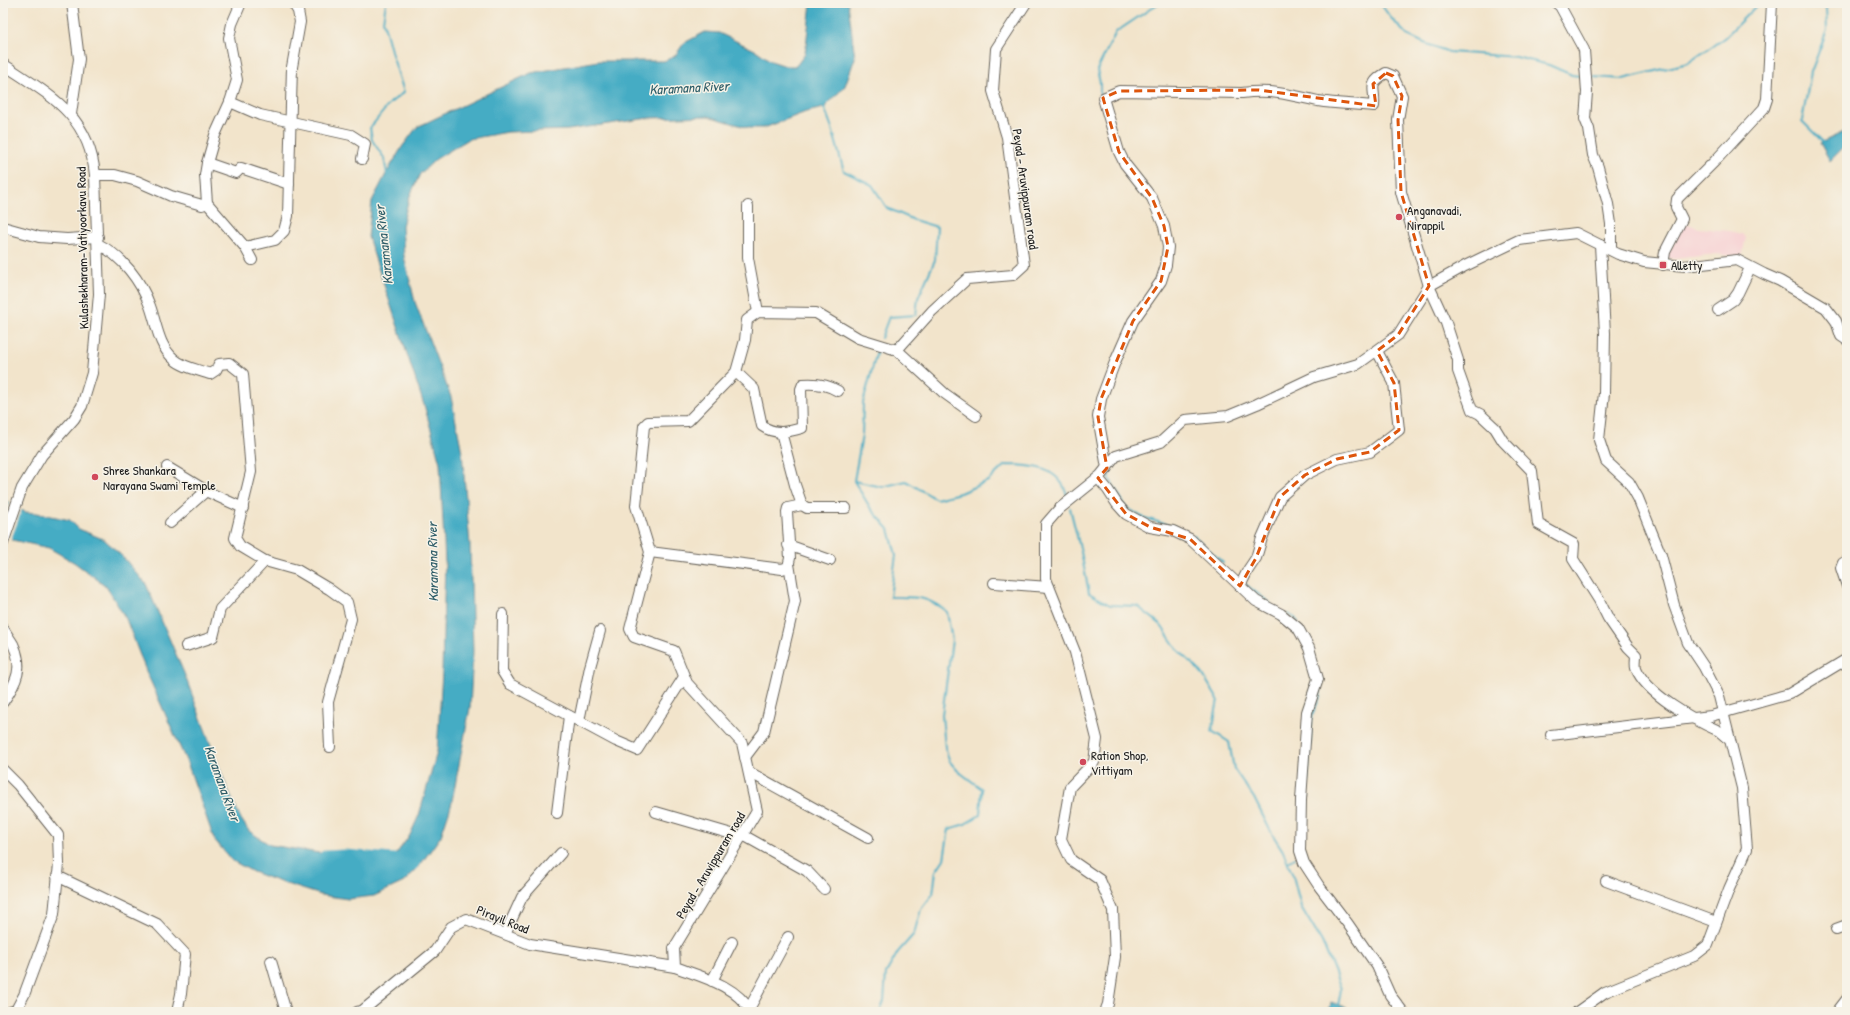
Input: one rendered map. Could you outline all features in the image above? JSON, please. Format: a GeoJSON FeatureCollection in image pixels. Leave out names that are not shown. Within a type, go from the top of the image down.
{"type":"FeatureCollection","features":[{"type":"Feature","properties":{"kind":"street"},"geometry":{"type":"LineString","coordinates":[[71,114],[79,59],[72,3]]}},
{"type":"Feature","properties":{"kind":"street"},"geometry":{"type":"LineString","coordinates":[[241,3],[228,38],[237,80],[230,102],[215,135],[205,176],[207,203],[245,247],[252,260]]}},
{"type":"Feature","properties":{"kind":"street"},"geometry":{"type":"LineString","coordinates":[[245,247],[275,240],[284,231],[288,216],[292,67],[300,22],[298,11],[293,3]]}},
{"type":"Feature","properties":{"kind":"street","name":"Peyad - Aruvippuram road"},"geometry":{"type":"LineString","coordinates":[[897,350],[932,311],[967,279],[1013,275],[1024,265],[1007,137],[993,91],[996,49],[1026,3]]}},
{"type":"Feature","properties":{"kind":"street"},"geometry":{"type":"LineString","coordinates":[[1556,3],[1560,6],[1584,50],[1587,92],[1585,119],[1589,129],[1592,155],[1598,167],[1608,204],[1611,224],[1611,250]]}},
{"type":"Feature","properties":{"kind":"street"},"geometry":{"type":"LineString","coordinates":[[1664,265],[1665,252],[1682,219],[1676,207],[1677,199],[1715,161],[1764,108],[1767,99],[1772,3]]}},
{"type":"Feature","properties":{"kind":"street","name":"Kulashekharam-Vatiyoorkavu Road"},"geometry":{"type":"LineString","coordinates":[[3,64],[56,100],[71,114],[90,146],[94,160],[95,175],[99,294],[92,373],[87,394],[78,412],[42,455],[22,488],[3,543]]}},
{"type":"Feature","properties":{"kind":"street"},"geometry":{"type":"LineString","coordinates":[[1107,468],[1098,417],[1101,399],[1132,321],[1161,281],[1166,265],[1168,247],[1164,226],[1152,198],[1135,178],[1122,158],[1103,98],[1120,91],[1242,93],[1259,90],[1285,93],[1319,101],[1374,106],[1373,84],[1375,79],[1386,73],[1393,76],[1402,96],[1398,120],[1401,192],[1429,286],[1446,323],[1458,360],[1458,371],[1472,410],[1480,414],[1495,428],[1503,441],[1532,471],[1538,524],[1574,544],[1573,559],[1599,600],[1608,618],[1628,648],[1636,655],[1636,667],[1655,692],[1664,700],[1693,718],[1719,731],[1727,738],[1726,734]]}},
{"type":"Feature","properties":{"kind":"street"},"geometry":{"type":"LineString","coordinates":[[230,102],[260,115],[351,135],[365,144],[362,158]]}},
{"type":"Feature","properties":{"kind":"street"},"geometry":{"type":"LineString","coordinates":[[207,163],[236,172],[241,168],[289,184]]}},
{"type":"Feature","properties":{"kind":"street"},"geometry":{"type":"LineString","coordinates":[[95,175],[115,175],[137,181],[171,196],[202,205],[207,203]]}},
{"type":"Feature","properties":{"kind":"street"},"geometry":{"type":"LineString","coordinates":[[748,206],[748,258],[758,312]]}},
{"type":"Feature","properties":{"kind":"street"},"geometry":{"type":"LineString","coordinates":[[3,227],[39,237],[98,241],[136,277],[150,306],[158,335],[174,359],[182,364],[210,374],[216,370],[219,364],[229,364],[243,374],[251,472],[235,538],[240,546],[265,560],[297,570],[329,589],[347,602],[350,619],[328,702],[330,747]]}},
{"type":"Feature","properties":{"kind":"street"},"geometry":{"type":"LineString","coordinates":[[1105,1012],[1108,1004],[1115,957],[1113,910],[1100,880],[1071,860],[1061,839],[1070,787],[1094,762],[1097,739],[1075,652],[1046,579],[1046,524],[1059,509],[1098,478],[1116,456],[1160,442],[1185,420],[1228,416],[1314,377],[1358,364],[1398,335],[1429,286],[1465,266],[1519,240],[1576,233],[1611,250],[1644,262],[1664,265],[1702,264],[1737,260],[1750,268],[1780,281],[1826,308],[1836,321],[1841,336],[1847,340]]}},
{"type":"Feature","properties":{"kind":"street"},"geometry":{"type":"LineString","coordinates":[[1577,1012],[1605,992],[1694,956],[1708,945],[1716,922],[1747,849],[1742,788],[1719,696],[1688,643],[1674,604],[1661,556],[1638,498],[1629,482],[1606,461],[1599,440],[1604,393],[1605,333],[1600,245]]}},
{"type":"Feature","properties":{"kind":"street"},"geometry":{"type":"LineString","coordinates":[[1718,310],[1733,300],[1750,268]]}},
{"type":"Feature","properties":{"kind":"street"},"geometry":{"type":"LineString","coordinates":[[789,564],[788,567],[782,569],[650,552],[636,506],[644,426],[648,422],[688,421],[736,372],[745,340],[747,320],[758,312],[816,313],[858,338],[897,350],[944,393],[976,416]]}},
{"type":"Feature","properties":{"kind":"street"},"geometry":{"type":"LineString","coordinates":[[1241,583],[1256,558],[1262,538],[1280,496],[1305,475],[1337,459],[1370,452],[1399,430],[1394,383],[1377,350]]}},
{"type":"Feature","properties":{"kind":"street"},"geometry":{"type":"LineString","coordinates":[[736,372],[754,389],[762,426],[770,432],[789,432],[802,428],[802,384],[814,383],[830,386],[838,391]]}},
{"type":"Feature","properties":{"kind":"street"},"geometry":{"type":"LineString","coordinates":[[781,432],[802,505],[807,508],[846,508]]}},
{"type":"Feature","properties":{"kind":"street"},"geometry":{"type":"LineString","coordinates":[[167,467],[206,491],[243,508]]}},
{"type":"Feature","properties":{"kind":"street"},"geometry":{"type":"LineString","coordinates":[[1098,478],[1126,514],[1150,527],[1173,531],[1190,539],[1241,583],[1256,601],[1281,614],[1298,628],[1309,648],[1318,679],[1307,712],[1301,800],[1300,851],[1304,863],[1377,966],[1390,995],[1403,1012]]}},
{"type":"Feature","properties":{"kind":"street"},"geometry":{"type":"LineString","coordinates":[[170,523],[206,491]]}},
{"type":"Feature","properties":{"kind":"street"},"geometry":{"type":"LineString","coordinates":[[745,757],[764,732],[795,601],[789,564],[786,512],[788,508],[802,505]]}},
{"type":"Feature","properties":{"kind":"street"},"geometry":{"type":"LineString","coordinates":[[788,545],[830,560]]}},
{"type":"Feature","properties":{"kind":"street","name":"Peyad - Aruvippuram road"},"geometry":{"type":"LineString","coordinates":[[650,552],[630,629],[634,636],[674,650],[687,683],[742,743],[757,810],[743,836],[674,948],[675,967]]}},
{"type":"Feature","properties":{"kind":"street"},"geometry":{"type":"LineString","coordinates":[[186,646],[213,637],[220,610],[265,560]]}},
{"type":"Feature","properties":{"kind":"street"},"geometry":{"type":"LineString","coordinates":[[1847,561],[1843,563],[1841,568],[1847,586]]}},
{"type":"Feature","properties":{"kind":"street"},"geometry":{"type":"LineString","coordinates":[[994,583],[1049,587]]}},
{"type":"Feature","properties":{"kind":"street"},"geometry":{"type":"LineString","coordinates":[[503,614],[502,671],[510,684],[616,741],[637,750],[684,677]]}},
{"type":"Feature","properties":{"kind":"street"},"geometry":{"type":"LineString","coordinates":[[3,628],[13,644],[20,663],[13,685],[3,702]]}},
{"type":"Feature","properties":{"kind":"street"},"geometry":{"type":"LineString","coordinates":[[579,721],[590,667],[600,631]]}},
{"type":"Feature","properties":{"kind":"street"},"geometry":{"type":"LineString","coordinates":[[1550,735],[1693,718],[1724,712],[1789,694],[1847,659]]}},
{"type":"Feature","properties":{"kind":"street"},"geometry":{"type":"LineString","coordinates":[[557,813],[568,716]]}},
{"type":"Feature","properties":{"kind":"street"},"geometry":{"type":"LineString","coordinates":[[3,770],[18,784],[58,835],[59,864],[54,914],[24,995],[16,1010],[10,1012]]}},
{"type":"Feature","properties":{"kind":"street"},"geometry":{"type":"LineString","coordinates":[[749,772],[868,838]]}},
{"type":"Feature","properties":{"kind":"street"},"geometry":{"type":"LineString","coordinates":[[656,812],[743,836],[808,871],[824,889]]}},
{"type":"Feature","properties":{"kind":"street"},"geometry":{"type":"LineString","coordinates":[[505,934],[522,897],[561,853]]}},
{"type":"Feature","properties":{"kind":"street"},"geometry":{"type":"LineString","coordinates":[[57,876],[157,924],[185,954],[181,994],[177,1012]]}},
{"type":"Feature","properties":{"kind":"street"},"geometry":{"type":"LineString","coordinates":[[1606,881],[1716,922]]}},
{"type":"Feature","properties":{"kind":"street","name":"Pirayil Road"},"geometry":{"type":"LineString","coordinates":[[357,1012],[362,1011],[435,951],[451,927],[466,919],[530,944],[675,967]]}},
{"type":"Feature","properties":{"kind":"street"},"geometry":{"type":"LineString","coordinates":[[1836,929],[1847,925]]}},
{"type":"Feature","properties":{"kind":"street"},"geometry":{"type":"LineString","coordinates":[[750,1011],[788,936]]}},
{"type":"Feature","properties":{"kind":"street"},"geometry":{"type":"LineString","coordinates":[[712,981],[732,942]]}},
{"type":"Feature","properties":{"kind":"street"},"geometry":{"type":"LineString","coordinates":[[271,961],[286,1012]]}},
{"type":"Feature","properties":{"kind":"street"},"geometry":{"type":"LineString","coordinates":[[675,967],[724,986],[746,1002],[750,1011]]}},
{"type":"Feature","properties":{"kind":"street"},"geometry":{"type":"LineString","coordinates":[[1837,1012],[1847,999]]}},
{"type":"Feature","properties":{"kind":"highlighted area"},"geometry":{"type":"Polygon","coordinates":[[[1386,73],[1393,76],[1402,96],[1398,120],[1401,192],[1429,286],[1398,335],[1377,351],[1394,383],[1399,430],[1370,452],[1337,459],[1305,475],[1280,497],[1256,558],[1240,586],[1190,539],[1150,527],[1126,514],[1098,478],[1107,468],[1098,417],[1101,399],[1133,321],[1161,281],[1168,247],[1164,226],[1152,198],[1119,152],[1103,98],[1119,91],[1259,90],[1376,106],[1373,84],[1386,73]]]}},
{"type":"Feature","properties":{"kind":"shaded area"},"geometry":{"type":"Polygon","coordinates":[[[1685,223],[1699,228],[1742,234],[1746,238],[1741,257],[1716,254],[1674,259],[1666,257],[1685,223]]]}},
{"type":"Feature","properties":{"kind":"water"},"geometry":{"type":"Polygon","coordinates":[[[811,3],[848,3],[855,58],[845,86],[824,108],[806,112],[764,128],[749,128],[708,116],[649,118],[568,130],[508,132],[469,139],[436,159],[420,174],[409,198],[402,226],[404,256],[415,302],[451,397],[462,452],[470,545],[473,651],[470,708],[451,806],[441,836],[418,868],[404,882],[374,896],[348,899],[321,895],[253,872],[231,860],[214,839],[188,765],[146,671],[126,619],[106,586],[75,563],[49,548],[12,540],[3,540],[3,499],[25,512],[70,520],[79,529],[105,540],[123,557],[146,584],[184,673],[227,788],[241,819],[249,831],[270,845],[381,863],[396,854],[410,835],[419,815],[437,752],[442,672],[445,562],[440,463],[425,408],[368,237],[372,201],[402,147],[417,127],[531,73],[598,61],[664,61],[675,56],[684,43],[705,32],[719,33],[757,51],[771,61],[786,66],[796,66],[805,54],[811,3]]]}},
{"type":"Feature","properties":{"kind":"water"},"geometry":{"type":"Polygon","coordinates":[[[1846,131],[1847,144],[1830,161],[1820,143],[1846,131]]]}},
{"type":"Feature","properties":{"kind":"water"},"geometry":{"type":"Polygon","coordinates":[[[1331,1002],[1347,1008],[1346,1012],[1329,1012],[1331,1002]]]}},
{"type":"Feature","properties":{"kind":"pier"},"geometry":{"type":"Polygon","coordinates":[[[10,500],[22,509],[10,542],[3,542],[3,518],[10,500]]]}},
{"type":"Feature","properties":{"kind":"waterway"},"geometry":{"type":"LineString","coordinates":[[386,3],[383,21],[404,92],[390,103],[370,128],[372,140],[384,158],[387,174]]}},
{"type":"Feature","properties":{"kind":"waterway"},"geometry":{"type":"LineString","coordinates":[[1100,95],[1100,83],[1097,70],[1116,32],[1159,3]]}},
{"type":"Feature","properties":{"kind":"waterway"},"geometry":{"type":"LineString","coordinates":[[1380,3],[1390,17],[1407,35],[1424,43],[1449,52],[1516,57],[1549,65],[1572,75],[1580,76]]}},
{"type":"Feature","properties":{"kind":"waterway"},"geometry":{"type":"LineString","coordinates":[[1593,77],[1623,79],[1688,63],[1724,38],[1759,3]]}},
{"type":"Feature","properties":{"kind":"waterway"},"geometry":{"type":"LineString","coordinates":[[1821,3],[1826,8],[1827,30],[1811,72],[1802,121],[1824,143]]}},
{"type":"Feature","properties":{"kind":"waterway"},"geometry":{"type":"LineString","coordinates":[[824,108],[833,131],[844,171],[872,185],[887,208],[914,220],[937,227],[935,260],[918,298],[916,315],[889,317],[881,338]]}},
{"type":"Feature","properties":{"kind":"waterway"},"geometry":{"type":"LineString","coordinates":[[1154,283],[1158,274]]}},
{"type":"Feature","properties":{"kind":"waterway"},"geometry":{"type":"LineString","coordinates":[[877,351],[863,403],[862,435],[854,481],[882,487],[906,481],[936,499],[960,493],[988,481],[1005,465],[1024,466],[1042,469],[1050,473],[1063,485],[1067,495]]}},
{"type":"Feature","properties":{"kind":"waterway"},"geometry":{"type":"LineString","coordinates":[[1094,417],[1095,426]]}},
{"type":"Feature","properties":{"kind":"waterway"},"geometry":{"type":"LineString","coordinates":[[1109,473],[1110,480],[1126,507],[1142,517],[1178,528]]}},
{"type":"Feature","properties":{"kind":"waterway"},"geometry":{"type":"LineString","coordinates":[[854,481],[871,509],[889,529],[896,555],[890,597],[920,598],[933,602],[947,612],[952,640],[942,715],[945,748],[950,762],[958,771],[982,789],[980,815],[965,824],[949,829],[944,859],[936,871],[933,894],[921,909],[914,934],[898,952],[886,973],[884,1001],[880,1012]]}},
{"type":"Feature","properties":{"kind":"waterway"},"geometry":{"type":"LineString","coordinates":[[1070,508],[1089,593],[1110,605],[1137,606],[1160,624],[1177,649],[1202,673],[1218,700],[1212,731],[1229,742],[1234,769],[1254,798],[1271,832],[1283,851],[1293,876],[1301,907],[1322,942],[1341,989],[1338,1006]]}},
{"type":"Feature","properties":{"kind":"waterway"},"geometry":{"type":"LineString","coordinates":[[1194,536],[1223,563]]}},
{"type":"Feature","properties":{"kind":"waterway"},"geometry":{"type":"LineString","coordinates":[[1245,584],[1270,603]]}},
{"type":"Feature","properties":{"kind":"waterway"},"geometry":{"type":"LineString","coordinates":[[1288,614],[1295,618],[1298,622]]}},
{"type":"Feature","properties":{"kind":"waterway"},"geometry":{"type":"LineString","coordinates":[[1307,789],[1312,715],[1320,697],[1321,685]]}},
{"type":"Feature","properties":{"kind":"waterway","name":"Karamana River"},"geometry":{"type":"LineString","coordinates":[[325,857],[345,856],[405,861]]}},
{"type":"Feature","properties":{"kind":"waterway"},"geometry":{"type":"LineString","coordinates":[[1288,862],[1295,857]]}},
{"type":"Feature","properties":{"kind":"place","name":"Anganavadi, Nirappil"},"geometry":{"type":"Point","coordinates":[1399,217]}},
{"type":"Feature","properties":{"kind":"place","name":"Alletty"},"geometry":{"type":"Point","coordinates":[1663,265]}},
{"type":"Feature","properties":{"kind":"place","name":"Shree Shankara Narayana Swami Temple"},"geometry":{"type":"Point","coordinates":[95,477]}},
{"type":"Feature","properties":{"kind":"place","name":"Ration Shop, Vittiyam"},"geometry":{"type":"Point","coordinates":[1083,762]}}]}
